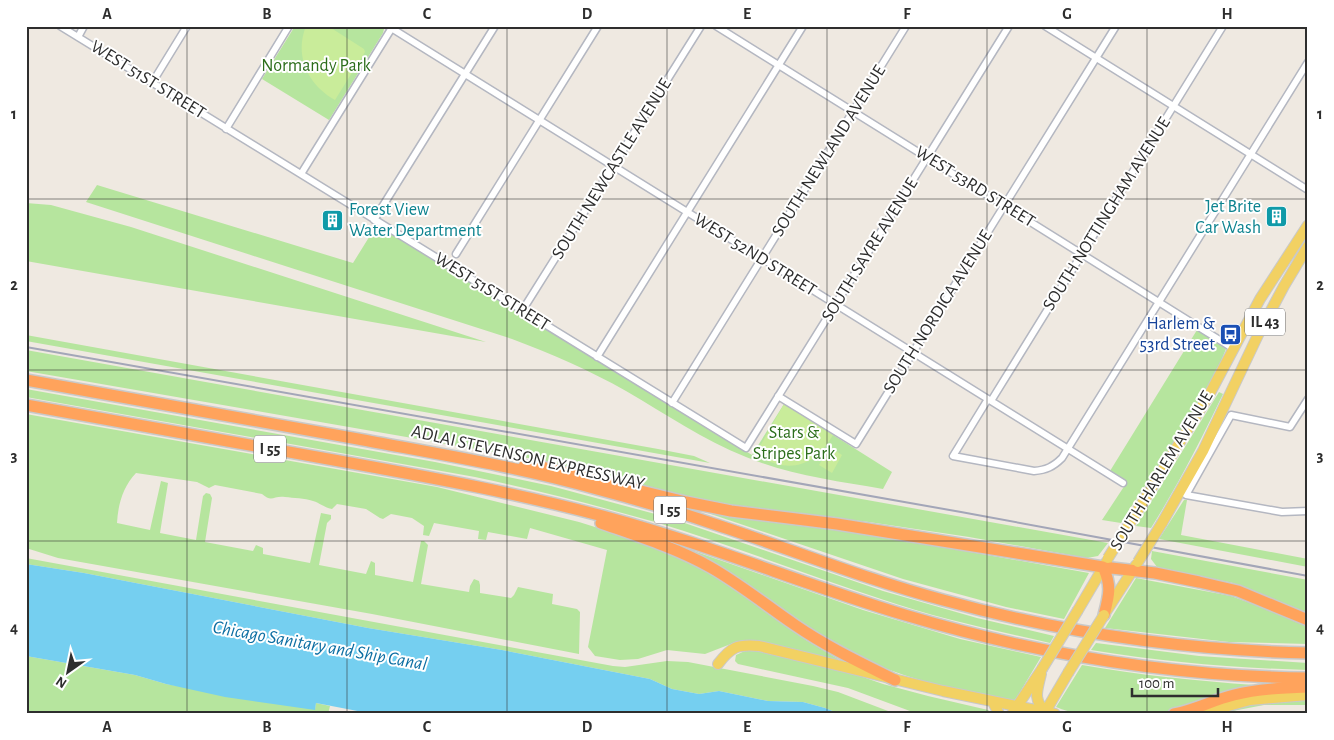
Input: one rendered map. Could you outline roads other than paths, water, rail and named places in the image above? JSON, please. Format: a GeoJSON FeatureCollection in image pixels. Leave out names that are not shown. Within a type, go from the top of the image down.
{"type":"FeatureCollection","features":[{"type":"Feature","properties":{"kind":"highway","name":"ADLAI STEVENSON EXPRESSWAY"},"geometry":{"type":"LineString","coordinates":[[26,380],[478,461],[592,487],[711,522],[868,578],[982,610],[1063,628],[1145,642],[1230,650],[1308,653]]}},
{"type":"Feature","properties":{"kind":"highway","name":"I 55"},"geometry":{"type":"LineString","coordinates":[[26,405],[514,494],[610,518],[683,540],[878,607],[1002,641],[1089,658],[1154,668],[1210,674],[1308,678]]}},
{"type":"Feature","properties":{"kind":"highway"},"geometry":{"type":"LineString","coordinates":[[478,461],[542,468],[731,511],[847,525],[1106,563],[1140,563],[1155,574],[1238,591],[1308,620]]}},
{"type":"Feature","properties":{"kind":"highway"},"geometry":{"type":"LineString","coordinates":[[514,494],[639,536],[687,555],[734,582],[796,626],[836,651],[895,680]]}},
{"type":"Feature","properties":{"kind":"highway"},"geometry":{"type":"LineString","coordinates":[[1104,615],[1109,586],[1106,563]]}},
{"type":"Feature","properties":{"kind":"highway"},"geometry":{"type":"LineString","coordinates":[[1140,563],[1155,574]]}},
{"type":"Feature","properties":{"kind":"highway"},"geometry":{"type":"LineString","coordinates":[[1174,714],[1189,711],[1232,695],[1260,690],[1308,687]]}},
{"type":"Feature","properties":{"kind":"main road","name":"SOUTH HARLEM AVENUE"},"geometry":{"type":"LineString","coordinates":[[1014,710],[1042,668],[1191,426],[1260,299],[1307,230]]}},
{"type":"Feature","properties":{"kind":"main road","name":"SOUTH HARLEM AVENUE"},"geometry":{"type":"LineString","coordinates":[[1048,713],[1068,673],[1104,615],[1140,563],[1192,472],[1258,335],[1308,246]]}},
{"type":"Feature","properties":{"kind":"main road"},"geometry":{"type":"LineString","coordinates":[[718,664],[728,651],[736,646],[759,646],[993,702],[1014,710],[1048,713]]}},
{"type":"Feature","properties":{"kind":"main road"},"geometry":{"type":"LineString","coordinates":[[1042,668],[1036,694],[1038,704],[1048,713]]}},
{"type":"Feature","properties":{"kind":"main road"},"geometry":{"type":"LineString","coordinates":[[1199,714],[1250,700],[1308,696]]}},
{"type":"Feature","properties":{"kind":"main road"},"geometry":{"type":"LineString","coordinates":[[993,702],[999,714]]}},
{"type":"Feature","properties":{"kind":"street","name":"WEST 51ST STREET"},"geometry":{"type":"LineString","coordinates":[[60,26],[746,448]]}},
{"type":"Feature","properties":{"kind":"street"},"geometry":{"type":"LineString","coordinates":[[78,37],[84,26]]}},
{"type":"Feature","properties":{"kind":"street"},"geometry":{"type":"LineString","coordinates":[[152,83],[187,26]]}},
{"type":"Feature","properties":{"kind":"street"},"geometry":{"type":"LineString","coordinates":[[226,128],[289,26]]}},
{"type":"Feature","properties":{"kind":"street"},"geometry":{"type":"LineString","coordinates":[[374,220],[495,26]]}},
{"type":"Feature","properties":{"kind":"street"},"geometry":{"type":"LineString","coordinates":[[456,254],[598,26]]}},
{"type":"Feature","properties":{"kind":"street","name":"SOUTH NEWCASTLE AVENUE"},"geometry":{"type":"LineString","coordinates":[[522,311],[701,26]]}},
{"type":"Feature","properties":{"kind":"street","name":"WEST 53RD STREET"},"geometry":{"type":"LineString","coordinates":[[716,26],[1234,349]]}},
{"type":"Feature","properties":{"kind":"street"},"geometry":{"type":"LineString","coordinates":[[597,356],[803,26]]}},
{"type":"Feature","properties":{"kind":"street","name":"SOUTH NEWLAND AVENUE"},"geometry":{"type":"LineString","coordinates":[[672,403],[906,26]]}},
{"type":"Feature","properties":{"kind":"street","name":"SOUTH SAYRE AVENUE"},"geometry":{"type":"LineString","coordinates":[[746,448],[1009,26]]}},
{"type":"Feature","properties":{"kind":"street"},"geometry":{"type":"LineString","coordinates":[[1045,26],[1308,190]]}},
{"type":"Feature","properties":{"kind":"street","name":"SOUTH NORDICA AVENUE"},"geometry":{"type":"LineString","coordinates":[[778,396],[856,444],[1116,26]]}},
{"type":"Feature","properties":{"kind":"street","name":"SOUTH NOTTINGHAM AVENUE"},"geometry":{"type":"LineString","coordinates":[[1068,449],[1056,465],[1046,470],[1034,471],[953,456],[1082,254],[1223,26]]}},
{"type":"Feature","properties":{"kind":"street"},"geometry":{"type":"LineString","coordinates":[[301,174],[391,27]]}},
{"type":"Feature","properties":{"kind":"street","name":"WEST 52ND STREET"},"geometry":{"type":"LineString","coordinates":[[391,27],[1122,483]]}},
{"type":"Feature","properties":{"kind":"street"},"geometry":{"type":"LineString","coordinates":[[1068,449],[1308,62]]}},
{"type":"Feature","properties":{"kind":"street"},"geometry":{"type":"LineString","coordinates":[[1308,399],[1290,427],[1231,415],[1186,495],[1282,512],[1308,510]]}},
{"type":"Feature","properties":{"kind":"water","name":"Chicago Sanitary and Ship Canal"},"geometry":{"type":"Polygon","coordinates":[[[26,564],[84,573],[368,628],[502,650],[650,679],[672,689],[699,694],[719,691],[768,701],[803,702],[840,714],[373,714],[316,703],[315,710],[225,697],[135,675],[26,656],[26,564]]]}},
{"type":"Feature","properties":{"kind":"railway"},"geometry":{"type":"LineString","coordinates":[[26,347],[961,512],[1308,576]]}},
{"type":"Feature","properties":{"kind":"place","name":"Jet Brite Car Wash"},"geometry":{"type":"Point","coordinates":[1277,217]}},
{"type":"Feature","properties":{"kind":"place","name":"Forest View Water Department"},"geometry":{"type":"Point","coordinates":[333,220]}},
{"type":"Feature","properties":{"kind":"place","name":"Harlem & 53rd Street"},"geometry":{"type":"Point","coordinates":[1231,334]}},
{"type":"Feature","properties":{"kind":"park label","name":"Normandy Park"},"geometry":{"type":"Point","coordinates":[316,66]}},
{"type":"Feature","properties":{"kind":"park label","name":"Stars & Stripes Park"},"geometry":{"type":"Point","coordinates":[794,443]}}]}
